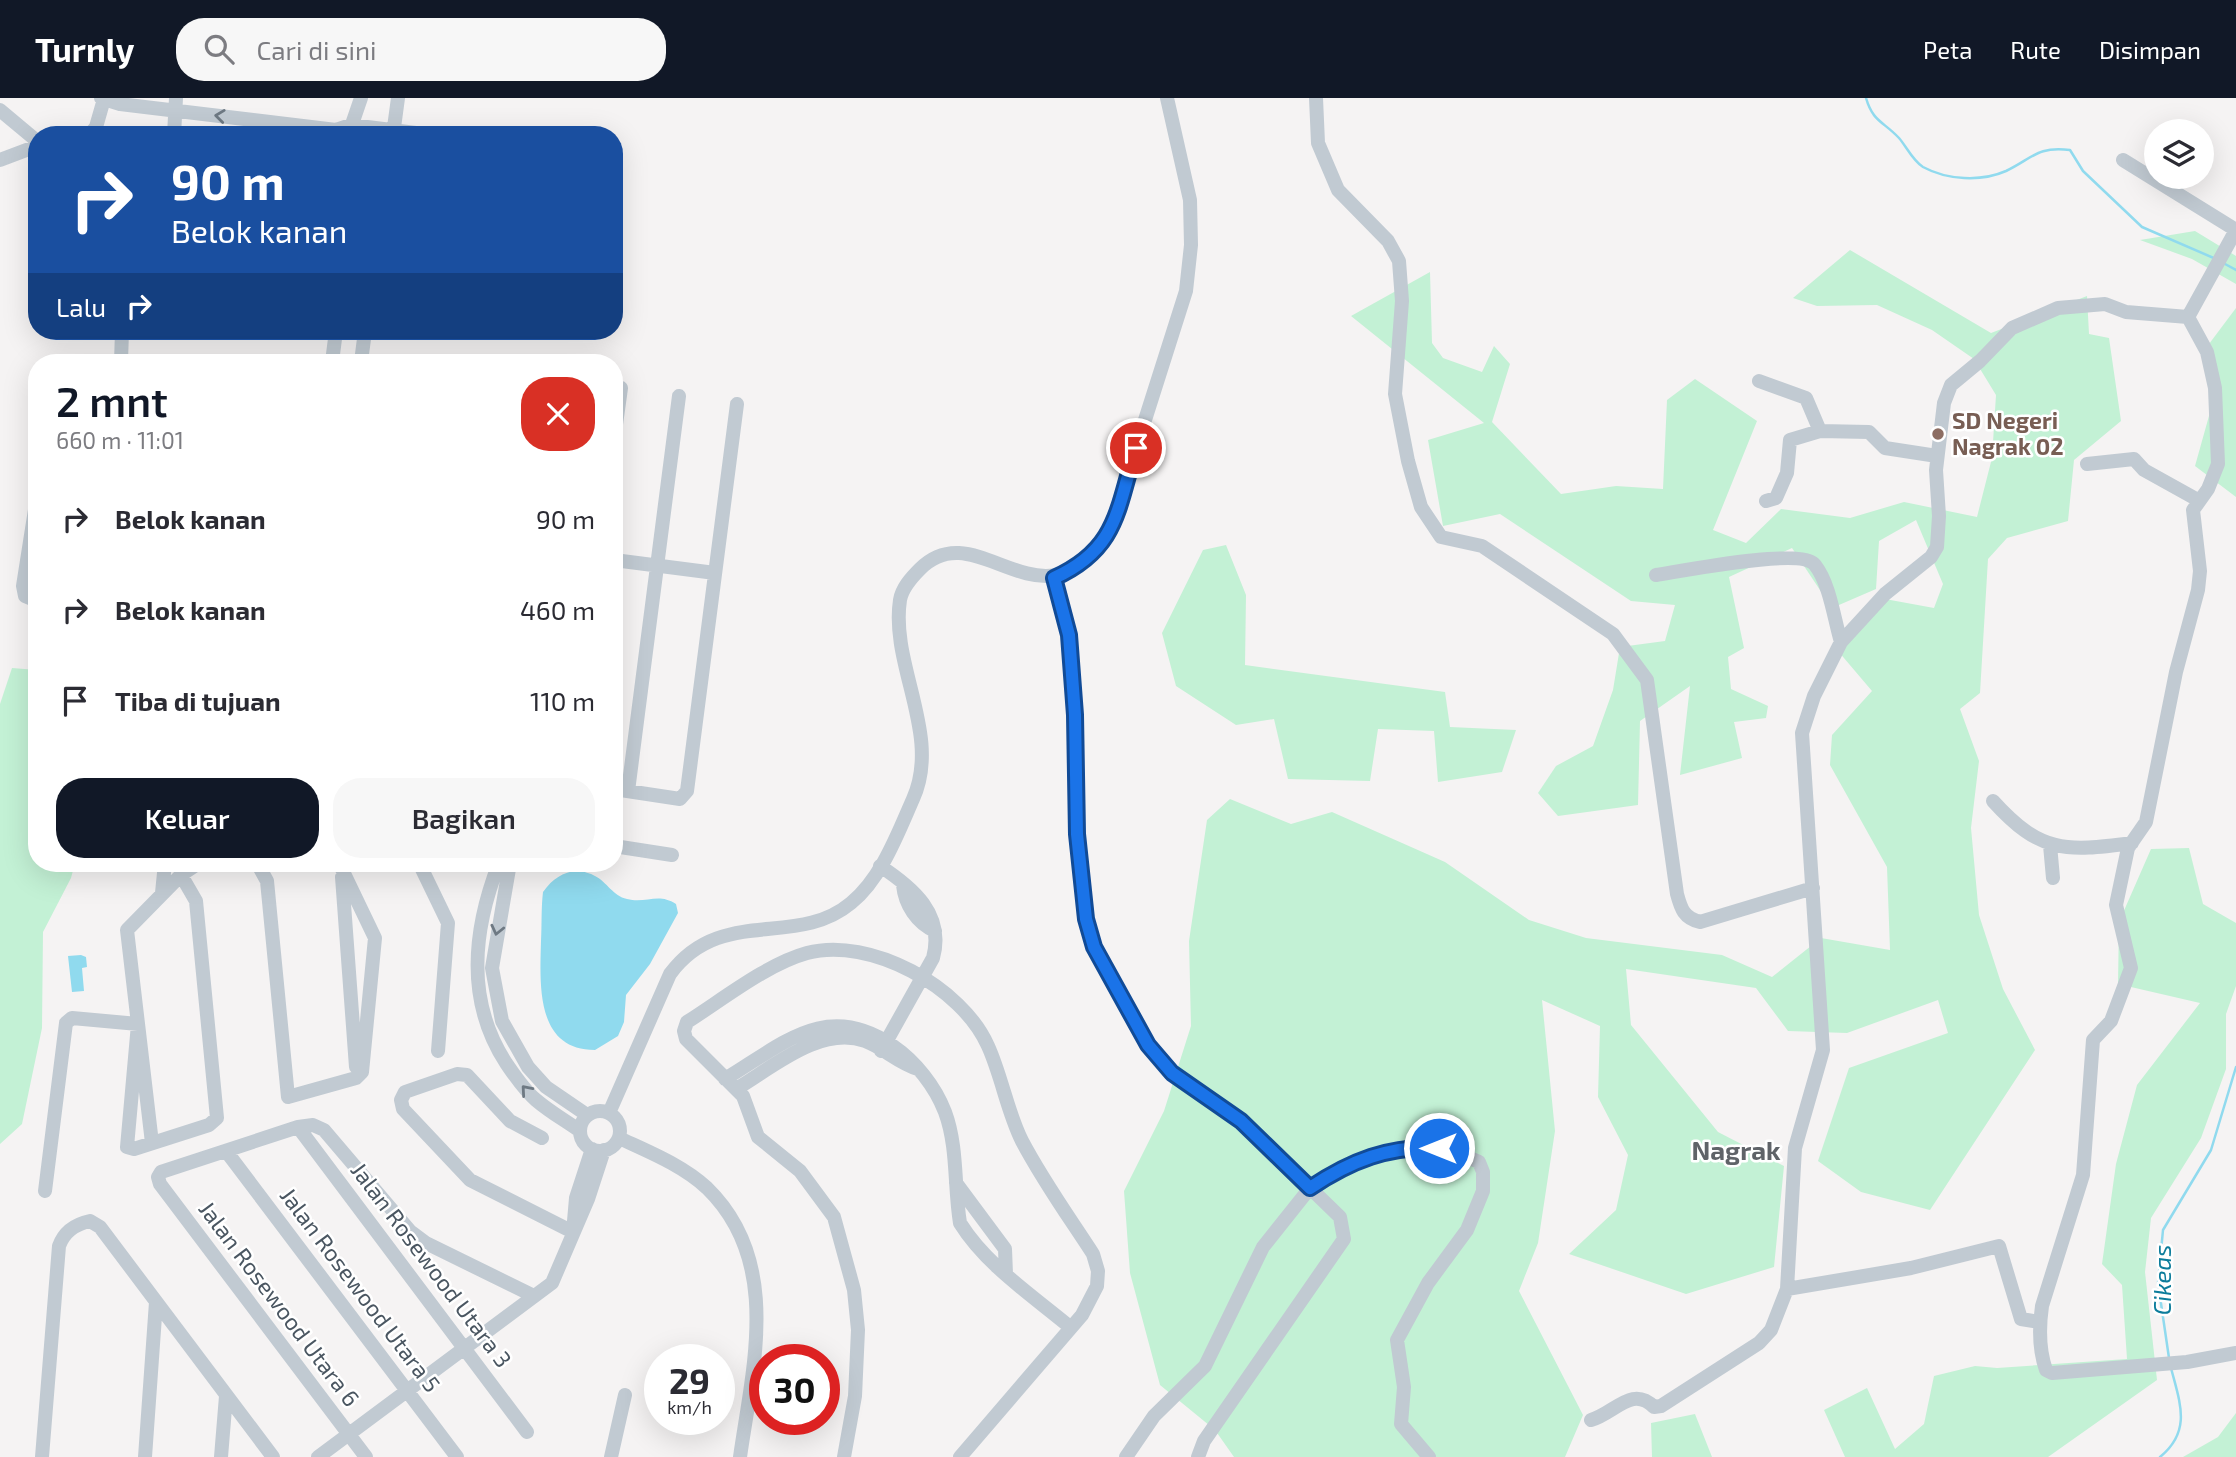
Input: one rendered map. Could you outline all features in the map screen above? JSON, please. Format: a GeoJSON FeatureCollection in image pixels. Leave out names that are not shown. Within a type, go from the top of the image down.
{"type":"FeatureCollection","features":[{"type":"Feature","properties":{"kind":"street"},"geometry":{"type":"LineString","coordinates":[[347,126],[361,98]]}},
{"type":"Feature","properties":{"kind":"street"},"geometry":{"type":"LineString","coordinates":[[394,126],[398,98]]}},
{"type":"Feature","properties":{"kind":"street"},"geometry":{"type":"LineString","coordinates":[[609,1113],[670,974],[684,955],[704,942],[726,935],[809,922],[831,915],[850,905],[869,886],[915,796],[921,766],[917,716],[900,625],[900,598],[909,581],[934,557],[950,552],[968,553],[1023,573],[1054,578],[1080,566],[1098,550],[1111,527],[1186,291],[1191,245],[1190,200],[1167,98]]}},
{"type":"Feature","properties":{"kind":"street"},"geometry":{"type":"LineString","coordinates":[[1316,98],[1318,143],[1338,190],[1388,241],[1399,261],[1402,301],[1395,394],[1408,461],[1421,507],[1441,537],[1482,546],[1613,634],[1637,662],[1647,680],[1677,894],[1682,910],[1689,919],[1700,922],[1813,888]]}},
{"type":"Feature","properties":{"kind":"street"},"geometry":{"type":"LineString","coordinates":[[96,126],[102,99],[175,104],[314,126]]}},
{"type":"Feature","properties":{"kind":"street"},"geometry":{"type":"LineString","coordinates":[[174,126],[175,104]]}},
{"type":"Feature","properties":{"kind":"street"},"geometry":{"type":"LineString","coordinates":[[0,110],[28,135]]}},
{"type":"Feature","properties":{"kind":"street"},"geometry":{"type":"LineString","coordinates":[[0,160],[28,147]]}},
{"type":"Feature","properties":{"kind":"street"},"geometry":{"type":"LineString","coordinates":[[2123,160],[2236,230],[2188,317]]}},
{"type":"Feature","properties":{"kind":"street"},"geometry":{"type":"LineString","coordinates":[[1591,1420],[1635,1397],[1645,1398],[1654,1406],[1661,1406],[1759,1343],[1771,1330],[1787,1289],[1795,1148],[1822,1050],[1801,733],[1814,696],[1841,642],[1864,614],[1901,579],[1931,557],[1937,547],[1937,456],[1944,403],[1951,385],[1980,361],[2012,328],[2059,308],[2105,304],[2126,312],[2188,317]]}},
{"type":"Feature","properties":{"kind":"street"},"geometry":{"type":"LineString","coordinates":[[2188,317],[2207,352],[2215,388],[2218,464],[2208,489],[2192,512],[2200,571],[2198,590],[2176,672],[2146,822],[2132,843],[2116,905],[2131,968],[2111,1021],[2093,1040],[2083,1175],[2040,1322],[2041,1350],[2049,1372],[2187,1362],[2236,1353]]}},
{"type":"Feature","properties":{"kind":"street"},"geometry":{"type":"LineString","coordinates":[[1759,381],[1806,398],[1820,431]]}},
{"type":"Feature","properties":{"kind":"street"},"geometry":{"type":"LineString","coordinates":[[623,778],[657,565],[679,396]]}},
{"type":"Feature","properties":{"kind":"street"},"geometry":{"type":"LineString","coordinates":[[623,790],[680,799],[685,797],[737,404]]}},
{"type":"Feature","properties":{"kind":"street"},"geometry":{"type":"LineString","coordinates":[[1766,501],[1776,498],[1787,473],[1790,440],[1820,431],[1868,432],[1882,447],[1937,456]]}},
{"type":"Feature","properties":{"kind":"street"},"geometry":{"type":"LineString","coordinates":[[2087,464],[2134,459],[2144,470],[2198,500]]}},
{"type":"Feature","properties":{"kind":"street"},"geometry":{"type":"LineString","coordinates":[[28,554],[23,586],[25,596],[28,597]]}},
{"type":"Feature","properties":{"kind":"street"},"geometry":{"type":"LineString","coordinates":[[1656,575],[1760,560],[1796,557],[1809,559],[1817,567],[1825,587],[1841,642]]}},
{"type":"Feature","properties":{"kind":"street"},"geometry":{"type":"LineString","coordinates":[[623,560],[715,573]]}},
{"type":"Feature","properties":{"kind":"street"},"geometry":{"type":"LineString","coordinates":[[1054,578],[1069,635],[1075,715],[1077,834],[1086,919],[1094,947],[1148,1045],[1172,1073],[1241,1121],[1340,1217],[1344,1239],[1205,1441],[1198,1457]]}},
{"type":"Feature","properties":{"kind":"street"},"geometry":{"type":"LineString","coordinates":[[1993,801],[2026,832],[2050,845],[2066,849],[2132,843]]}},
{"type":"Feature","properties":{"kind":"street"},"geometry":{"type":"LineString","coordinates":[[2050,845],[2053,878]]}},
{"type":"Feature","properties":{"kind":"street"},"geometry":{"type":"LineString","coordinates":[[623,847],[672,855]]}},
{"type":"Feature","properties":{"kind":"street"},"geometry":{"type":"LineString","coordinates":[[880,866],[916,892],[934,919],[935,931],[933,958],[884,1046]]}},
{"type":"Feature","properties":{"kind":"street"},"geometry":{"type":"LineString","coordinates":[[162,893],[164,872]]}},
{"type":"Feature","properties":{"kind":"street"},"geometry":{"type":"LineString","coordinates":[[152,1143],[127,930],[134,920],[186,872]]}},
{"type":"Feature","properties":{"kind":"street"},"geometry":{"type":"LineString","coordinates":[[262,872],[267,881],[288,1097],[356,1079],[362,1072],[375,938],[343,872]]}},
{"type":"Feature","properties":{"kind":"street"},"geometry":{"type":"LineString","coordinates":[[341,872],[356,1079]]}},
{"type":"Feature","properties":{"kind":"street"},"geometry":{"type":"LineString","coordinates":[[423,872],[447,923],[438,1051]]}},
{"type":"Feature","properties":{"kind":"street"},"geometry":{"type":"LineString","coordinates":[[497,872],[478,940],[475,967],[477,995],[486,1027],[515,1077],[535,1100],[580,1131],[583,1141],[598,1149]]}},
{"type":"Feature","properties":{"kind":"street"},"geometry":{"type":"LineString","coordinates":[[508,872],[492,968],[502,1021],[528,1067],[546,1087],[587,1115]]}},
{"type":"Feature","properties":{"kind":"street"},"geometry":{"type":"LineString","coordinates":[[138,1024],[125,1139],[127,1147],[134,1149],[209,1125],[217,1118],[196,901],[181,875]]}},
{"type":"Feature","properties":{"kind":"street"},"geometry":{"type":"LineString","coordinates":[[844,1457],[855,1396],[858,1330],[846,1250],[834,1217],[800,1171],[758,1137],[743,1096],[686,1040],[684,1031],[687,1022],[784,962],[830,949],[856,949],[879,955],[956,1002],[974,1021],[988,1044],[1021,1139],[1093,1254],[1098,1271],[1097,1286],[1082,1315],[960,1457]]}},
{"type":"Feature","properties":{"kind":"street"},"geometry":{"type":"LineString","coordinates":[[45,1191],[66,1023],[72,1018],[82,1016],[138,1024]]}},
{"type":"Feature","properties":{"kind":"street"},"geometry":{"type":"LineString","coordinates":[[725,1079],[805,1031],[823,1026],[859,1027],[884,1046]]}},
{"type":"Feature","properties":{"kind":"street"},"geometry":{"type":"LineString","coordinates":[[736,1089],[812,1044],[829,1039],[848,1037],[884,1046],[910,1057],[934,1090],[945,1112],[960,1223],[967,1235],[1006,1274],[1070,1327]]}},
{"type":"Feature","properties":{"kind":"street"},"geometry":{"type":"LineString","coordinates":[[542,1138],[510,1121],[467,1075],[457,1074],[405,1092],[401,1100],[403,1109],[470,1180],[573,1232]]}},
{"type":"Feature","properties":{"kind":"street"},"geometry":{"type":"LineString","coordinates":[[580,1131],[587,1115],[598,1111],[609,1113],[619,1124],[619,1138]]}},
{"type":"Feature","properties":{"kind":"street"},"geometry":{"type":"LineString","coordinates":[[226,1151],[298,1127],[313,1125],[324,1130],[418,1237],[534,1296]]}},
{"type":"Feature","properties":{"kind":"street","name":"Jalan Rosewood Utara 3"},"geometry":{"type":"LineString","coordinates":[[298,1127],[466,1346],[527,1432]]}},
{"type":"Feature","properties":{"kind":"street"},"geometry":{"type":"LineString","coordinates":[[598,1149],[619,1138]]}},
{"type":"Feature","properties":{"kind":"street"},"geometry":{"type":"LineString","coordinates":[[619,1138],[659,1157],[707,1189],[740,1236],[752,1267],[758,1301],[757,1336],[740,1457]]}},
{"type":"Feature","properties":{"kind":"street"},"geometry":{"type":"LineString","coordinates":[[1126,1457],[1154,1416],[1205,1366],[1263,1247],[1310,1188],[1347,1165],[1404,1148],[1451,1150],[1473,1157],[1482,1167],[1483,1191],[1467,1230],[1428,1283],[1397,1340],[1404,1387],[1401,1424],[1429,1457]]}},
{"type":"Feature","properties":{"kind":"street"},"geometry":{"type":"LineString","coordinates":[[318,1457],[552,1283],[589,1199],[598,1149]]}},
{"type":"Feature","properties":{"kind":"street","name":"Jalan Rosewood Utara 6"},"geometry":{"type":"LineString","coordinates":[[226,1151],[161,1172],[158,1177],[160,1184],[366,1457]]}},
{"type":"Feature","properties":{"kind":"street","name":"Jalan Rosewood Utara 5"},"geometry":{"type":"LineString","coordinates":[[226,1151],[457,1457]]}},
{"type":"Feature","properties":{"kind":"street"},"geometry":{"type":"LineString","coordinates":[[955,1182],[1005,1249],[1006,1274]]}},
{"type":"Feature","properties":{"kind":"street"},"geometry":{"type":"LineString","coordinates":[[42,1457],[59,1246],[62,1236],[80,1223],[90,1221],[100,1227],[273,1457]]}},
{"type":"Feature","properties":{"kind":"street"},"geometry":{"type":"LineString","coordinates":[[1787,1289],[1911,1268],[1999,1246],[2021,1319],[2040,1322]]}},
{"type":"Feature","properties":{"kind":"street"},"geometry":{"type":"LineString","coordinates":[[145,1457],[156,1302]]}},
{"type":"Feature","properties":{"kind":"street"},"geometry":{"type":"LineString","coordinates":[[611,1457],[625,1395]]}},
{"type":"Feature","properties":{"kind":"street"},"geometry":{"type":"LineString","coordinates":[[221,1457],[226,1396]]}},
{"type":"Feature","properties":{"kind":"green space"},"geometry":{"type":"Polygon","coordinates":[[[2195,231],[2236,256],[2236,284],[2192,259],[2140,240],[2195,231]]]}},
{"type":"Feature","properties":{"kind":"green space"},"geometry":{"type":"Polygon","coordinates":[[[1850,250],[1991,333],[2087,296],[2089,334],[2109,338],[2121,421],[2074,460],[2068,521],[2007,538],[1988,559],[1980,693],[1960,709],[1979,761],[1971,828],[1979,915],[2003,989],[2035,1050],[1930,1210],[1861,1192],[1818,1161],[1849,1068],[1948,1033],[1938,1000],[1847,1033],[1788,1031],[1756,988],[1626,969],[1631,1025],[1718,1132],[1784,1166],[1774,1267],[1686,1294],[1569,1254],[1616,1210],[1628,1155],[1598,1097],[1600,1026],[1542,1000],[1555,1131],[1538,1243],[1519,1291],[1583,1415],[1565,1457],[1234,1457],[1215,1430],[1160,1385],[1130,1273],[1124,1191],[1164,1111],[1191,1026],[1189,941],[1207,820],[1230,799],[1291,824],[1332,812],[1445,862],[1529,920],[1586,938],[1722,955],[1772,977],[1821,938],[1890,950],[1887,867],[1830,765],[1832,735],[1872,691],[1838,651],[1885,599],[1934,608],[1943,584],[1916,520],[1879,541],[1876,589],[1832,608],[1792,548],[1729,577],[1744,648],[1728,657],[1731,689],[1768,706],[1766,718],[1734,722],[1742,758],[1680,775],[1690,686],[1640,721],[1638,805],[1558,816],[1538,793],[1556,766],[1593,746],[1613,690],[1620,647],[1665,641],[1675,605],[1631,601],[1500,514],[1443,526],[1428,440],[1484,423],[1351,316],[1430,272],[1432,343],[1443,358],[1482,372],[1494,346],[1510,364],[1492,422],[1561,494],[1616,486],[1663,489],[1667,400],[1695,379],[1757,421],[1713,530],[1746,543],[1781,509],[1850,518],[1904,502],[1977,517],[1992,458],[1996,395],[1974,359],[1932,330],[1877,305],[1817,306],[1793,298],[1850,250]]]}},
{"type":"Feature","properties":{"kind":"green space"},"geometry":{"type":"Polygon","coordinates":[[[2236,308],[2236,497],[2195,466],[2214,398],[2206,348],[2236,308]]]}},
{"type":"Feature","properties":{"kind":"green space"},"geometry":{"type":"Polygon","coordinates":[[[1226,545],[1246,595],[1245,665],[1445,692],[1450,727],[1516,730],[1502,772],[1438,782],[1434,731],[1378,729],[1370,781],[1288,779],[1274,719],[1236,725],[1176,686],[1162,633],[1203,550],[1226,545]]]}},
{"type":"Feature","properties":{"kind":"green space"},"geometry":{"type":"Polygon","coordinates":[[[12,668],[28,669],[28,872],[73,872],[43,932],[42,1028],[22,1124],[0,1144],[0,704],[12,668]]]}},
{"type":"Feature","properties":{"kind":"green space"},"geometry":{"type":"Polygon","coordinates":[[[2189,848],[2203,904],[2236,923],[2236,986],[2226,1014],[2226,1069],[2201,1138],[2151,1218],[2145,1272],[2157,1380],[2048,1457],[1845,1457],[1824,1410],[1867,1388],[1895,1449],[1924,1424],[1934,1376],[1975,1366],[1997,1368],[2127,1359],[2122,1285],[2102,1264],[2116,1164],[2137,1085],[2200,1003],[2118,984],[2119,922],[2151,849],[2189,848]]]}},
{"type":"Feature","properties":{"kind":"green space"},"geometry":{"type":"Polygon","coordinates":[[[2236,1413],[2236,1457],[2183,1457],[2218,1437],[2236,1413]]]}},
{"type":"Feature","properties":{"kind":"green space"},"geometry":{"type":"Polygon","coordinates":[[[1695,1414],[1712,1457],[1652,1457],[1651,1423],[1695,1414]]]}},
{"type":"Feature","properties":{"kind":"water"},"geometry":{"type":"Polygon","coordinates":[[[567,873],[591,874],[622,897],[670,901],[676,904],[678,913],[650,964],[626,995],[624,1022],[618,1036],[595,1050],[575,1047],[561,1039],[551,1027],[542,994],[543,892],[550,883],[567,873]]]}},
{"type":"Feature","properties":{"kind":"water"},"geometry":{"type":"Polygon","coordinates":[[[68,956],[86,957],[87,967],[82,968],[84,991],[72,992],[68,956]]]}},
{"type":"Feature","properties":{"kind":"waterway"},"geometry":{"type":"LineString","coordinates":[[1866,98],[1875,117],[1899,138],[1923,167],[1953,177],[1986,177],[2006,171],[2042,151],[2070,150],[2083,171],[2142,227],[2216,259]]}},
{"type":"Feature","properties":{"kind":"waterway"},"geometry":{"type":"LineString","coordinates":[[2225,264],[2236,270]]}},
{"type":"Feature","properties":{"kind":"waterway","name":"Cikeas"},"geometry":{"type":"LineString","coordinates":[[2169,1358],[2158,1283],[2163,1230],[2211,1150],[2236,1067]]}},
{"type":"Feature","properties":{"kind":"waterway","name":"Cikeas"},"geometry":{"type":"LineString","coordinates":[[2160,1457],[2170,1447],[2180,1427],[2180,1405],[2171,1368]]}},
{"type":"Feature","properties":{"kind":"place","name":"SD Negeri Nagrak 02"},"geometry":{"type":"Point","coordinates":[1938,434]}},
{"type":"Feature","properties":{"kind":"district","name":"Nagrak"},"geometry":{"type":"Point","coordinates":[1736,1151]}},
{"type":"Feature","properties":{"kind":"route"},"geometry":{"type":"LineString","coordinates":[[1136,448],[1111,527],[1098,550],[1080,566],[1054,578],[1064,606],[1069,635],[1075,715],[1077,834],[1086,919],[1094,947],[1113,988],[1148,1045],[1172,1073],[1241,1121],[1310,1188],[1347,1165],[1363,1159],[1404,1148],[1439,1148]]}}]}
